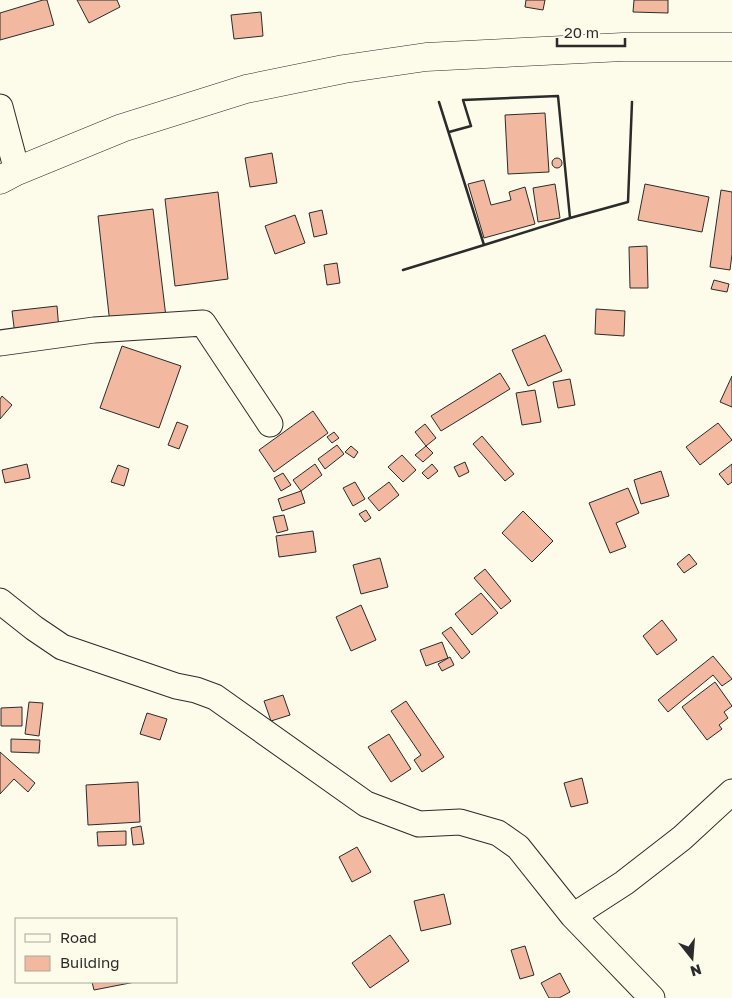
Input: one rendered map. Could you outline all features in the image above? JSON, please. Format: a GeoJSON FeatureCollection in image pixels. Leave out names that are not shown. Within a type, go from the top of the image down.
{"type":"FeatureCollection","features":[{"type":"Feature","properties":{"kind":"main road"},"geometry":{"type":"LineString","coordinates":[[9,175],[122,128],[246,90],[344,69],[426,57],[623,47],[732,47]]}},
{"type":"Feature","properties":{"kind":"street"},"geometry":{"type":"LineString","coordinates":[[0,106],[9,175]]}},
{"type":"Feature","properties":{"kind":"street"},"geometry":{"type":"LineString","coordinates":[[0,343],[94,330],[203,323],[270,424]]}},
{"type":"Feature","properties":{"kind":"street"},"geometry":{"type":"LineString","coordinates":[[0,601],[62,647],[215,697],[366,804],[419,824],[460,822],[498,833],[518,847],[573,916],[652,998]]}},
{"type":"Feature","properties":{"kind":"street"},"geometry":{"type":"LineString","coordinates":[[573,916],[624,883],[682,838],[732,792]]}},
{"type":"Feature","properties":{"kind":"building"},"geometry":{"type":"Polygon","coordinates":[[[47,0],[54,25],[0,40],[0,13],[47,0]]]}},
{"type":"Feature","properties":{"kind":"building"},"geometry":{"type":"Polygon","coordinates":[[[77,0],[117,0],[120,7],[89,23],[77,0]]]}},
{"type":"Feature","properties":{"kind":"building"},"geometry":{"type":"Polygon","coordinates":[[[526,0],[545,0],[543,10],[525,7],[526,0]]]}},
{"type":"Feature","properties":{"kind":"building"},"geometry":{"type":"Polygon","coordinates":[[[634,0],[668,0],[668,13],[633,12],[634,0]]]}},
{"type":"Feature","properties":{"kind":"building"},"geometry":{"type":"Polygon","coordinates":[[[261,12],[263,36],[234,39],[231,15],[261,12]]]}},
{"type":"Feature","properties":{"kind":"building"},"geometry":{"type":"Polygon","coordinates":[[[545,113],[549,172],[508,174],[505,115],[545,113]]]}},
{"type":"Feature","properties":{"kind":"building"},"geometry":{"type":"Polygon","coordinates":[[[272,153],[277,183],[250,187],[245,158],[272,153]]]}},
{"type":"Feature","properties":{"kind":"building"},"geometry":{"type":"Polygon","coordinates":[[[557,158],[562,163],[557,168],[552,163],[557,158]]]}},
{"type":"Feature","properties":{"kind":"building"},"geometry":{"type":"Polygon","coordinates":[[[484,180],[491,205],[511,200],[509,192],[525,187],[535,224],[484,238],[468,184],[484,180]]]}},
{"type":"Feature","properties":{"kind":"building"},"geometry":{"type":"Polygon","coordinates":[[[555,184],[560,218],[538,222],[533,188],[555,184]]]}},
{"type":"Feature","properties":{"kind":"building"},"geometry":{"type":"Polygon","coordinates":[[[645,184],[709,197],[702,232],[638,220],[645,184]]]}},
{"type":"Feature","properties":{"kind":"building"},"geometry":{"type":"Polygon","coordinates":[[[721,190],[732,192],[732,254],[730,270],[710,267],[721,190]]]}},
{"type":"Feature","properties":{"kind":"building"},"geometry":{"type":"Polygon","coordinates":[[[218,192],[228,279],[175,286],[165,199],[218,192]]]}},
{"type":"Feature","properties":{"kind":"building"},"geometry":{"type":"Polygon","coordinates":[[[153,209],[166,317],[110,324],[98,216],[153,209]]]}},
{"type":"Feature","properties":{"kind":"building"},"geometry":{"type":"Polygon","coordinates":[[[322,210],[327,234],[314,237],[309,213],[322,210]]]}},
{"type":"Feature","properties":{"kind":"building"},"geometry":{"type":"Polygon","coordinates":[[[295,215],[305,243],[275,254],[265,226],[295,215]]]}},
{"type":"Feature","properties":{"kind":"building"},"geometry":{"type":"Polygon","coordinates":[[[647,246],[648,288],[630,288],[629,247],[647,246]]]}},
{"type":"Feature","properties":{"kind":"building"},"geometry":{"type":"Polygon","coordinates":[[[337,263],[340,283],[327,285],[324,265],[337,263]]]}},
{"type":"Feature","properties":{"kind":"building"},"geometry":{"type":"Polygon","coordinates":[[[714,280],[729,284],[727,292],[711,289],[714,280]]]}},
{"type":"Feature","properties":{"kind":"building"},"geometry":{"type":"Polygon","coordinates":[[[57,306],[59,330],[15,335],[12,311],[57,306]]]}},
{"type":"Feature","properties":{"kind":"building"},"geometry":{"type":"Polygon","coordinates":[[[596,309],[625,311],[624,336],[595,334],[596,309]]]}},
{"type":"Feature","properties":{"kind":"building"},"geometry":{"type":"Polygon","coordinates":[[[545,335],[562,371],[528,386],[512,350],[545,335]]]}},
{"type":"Feature","properties":{"kind":"building"},"geometry":{"type":"Polygon","coordinates":[[[122,346],[181,366],[159,428],[100,408],[122,346]]]}},
{"type":"Feature","properties":{"kind":"building"},"geometry":{"type":"Polygon","coordinates":[[[500,373],[510,389],[441,431],[431,416],[500,373]]]}},
{"type":"Feature","properties":{"kind":"building"},"geometry":{"type":"Polygon","coordinates":[[[732,376],[732,407],[720,402],[732,376]]]}},
{"type":"Feature","properties":{"kind":"building"},"geometry":{"type":"Polygon","coordinates":[[[570,379],[575,405],[558,408],[553,382],[570,379]]]}},
{"type":"Feature","properties":{"kind":"building"},"geometry":{"type":"Polygon","coordinates":[[[535,390],[541,422],[522,425],[516,393],[535,390]]]}},
{"type":"Feature","properties":{"kind":"building"},"geometry":{"type":"Polygon","coordinates":[[[2,396],[12,405],[0,419],[0,399],[2,396]]]}},
{"type":"Feature","properties":{"kind":"building"},"geometry":{"type":"Polygon","coordinates":[[[313,411],[328,433],[274,472],[259,450],[313,411]]]}},
{"type":"Feature","properties":{"kind":"building"},"geometry":{"type":"Polygon","coordinates":[[[177,422],[188,426],[179,449],[168,445],[177,422]]]}},
{"type":"Feature","properties":{"kind":"building"},"geometry":{"type":"Polygon","coordinates":[[[718,423],[732,440],[700,465],[686,447],[718,423]]]}},
{"type":"Feature","properties":{"kind":"building"},"geometry":{"type":"Polygon","coordinates":[[[425,424],[436,438],[426,446],[415,432],[425,424]]]}},
{"type":"Feature","properties":{"kind":"building"},"geometry":{"type":"Polygon","coordinates":[[[334,432],[339,438],[332,443],[327,437],[334,432]]]}},
{"type":"Feature","properties":{"kind":"building"},"geometry":{"type":"Polygon","coordinates":[[[482,436],[514,474],[505,481],[473,444],[482,436]]]}},
{"type":"Feature","properties":{"kind":"building"},"geometry":{"type":"Polygon","coordinates":[[[337,445],[344,454],[325,469],[318,459],[337,445]]]}},
{"type":"Feature","properties":{"kind":"building"},"geometry":{"type":"Polygon","coordinates":[[[351,446],[358,452],[354,458],[345,452],[351,446]]]}},
{"type":"Feature","properties":{"kind":"building"},"geometry":{"type":"Polygon","coordinates":[[[426,446],[433,453],[423,462],[415,455],[426,446]]]}},
{"type":"Feature","properties":{"kind":"building"},"geometry":{"type":"Polygon","coordinates":[[[402,455],[416,470],[403,482],[388,467],[402,455]]]}},
{"type":"Feature","properties":{"kind":"building"},"geometry":{"type":"Polygon","coordinates":[[[465,462],[469,472],[459,477],[454,467],[465,462]]]}},
{"type":"Feature","properties":{"kind":"building"},"geometry":{"type":"Polygon","coordinates":[[[27,464],[30,478],[5,483],[2,470],[27,464]]]}},
{"type":"Feature","properties":{"kind":"building"},"geometry":{"type":"Polygon","coordinates":[[[315,464],[322,475],[301,491],[293,480],[315,464]]]}},
{"type":"Feature","properties":{"kind":"building"},"geometry":{"type":"Polygon","coordinates":[[[432,464],[438,471],[428,479],[422,473],[432,464]]]}},
{"type":"Feature","properties":{"kind":"building"},"geometry":{"type":"Polygon","coordinates":[[[732,464],[732,482],[728,485],[719,474],[732,464]]]}},
{"type":"Feature","properties":{"kind":"building"},"geometry":{"type":"Polygon","coordinates":[[[118,465],[129,469],[124,486],[111,482],[118,465]]]}},
{"type":"Feature","properties":{"kind":"building"},"geometry":{"type":"Polygon","coordinates":[[[661,471],[669,496],[641,504],[634,480],[661,471]]]}},
{"type":"Feature","properties":{"kind":"building"},"geometry":{"type":"Polygon","coordinates":[[[283,473],[291,485],[281,491],[274,478],[283,473]]]}},
{"type":"Feature","properties":{"kind":"building"},"geometry":{"type":"Polygon","coordinates":[[[355,482],[365,499],[353,506],[343,488],[355,482]]]}},
{"type":"Feature","properties":{"kind":"building"},"geometry":{"type":"Polygon","coordinates":[[[389,482],[399,495],[379,511],[368,498],[389,482]]]}},
{"type":"Feature","properties":{"kind":"building"},"geometry":{"type":"Polygon","coordinates":[[[628,488],[639,513],[616,523],[626,547],[610,553],[589,503],[628,488]]]}},
{"type":"Feature","properties":{"kind":"building"},"geometry":{"type":"Polygon","coordinates":[[[301,491],[305,503],[282,511],[278,499],[301,491]]]}},
{"type":"Feature","properties":{"kind":"building"},"geometry":{"type":"Polygon","coordinates":[[[366,510],[371,518],[365,522],[359,514],[366,510]]]}},
{"type":"Feature","properties":{"kind":"building"},"geometry":{"type":"Polygon","coordinates":[[[523,511],[553,541],[532,562],[502,533],[523,511]]]}},
{"type":"Feature","properties":{"kind":"building"},"geometry":{"type":"Polygon","coordinates":[[[284,515],[288,530],[277,533],[273,517],[284,515]]]}},
{"type":"Feature","properties":{"kind":"building"},"geometry":{"type":"Polygon","coordinates":[[[313,531],[316,552],[279,557],[276,536],[313,531]]]}},
{"type":"Feature","properties":{"kind":"building"},"geometry":{"type":"Polygon","coordinates":[[[689,554],[697,564],[684,573],[677,564],[689,554]]]}},
{"type":"Feature","properties":{"kind":"building"},"geometry":{"type":"Polygon","coordinates":[[[380,558],[388,587],[361,594],[353,565],[380,558]]]}},
{"type":"Feature","properties":{"kind":"building"},"geometry":{"type":"Polygon","coordinates":[[[485,569],[511,601],[501,609],[474,578],[485,569]]]}},
{"type":"Feature","properties":{"kind":"building"},"geometry":{"type":"Polygon","coordinates":[[[481,593],[498,613],[472,635],[455,614],[481,593]]]}},
{"type":"Feature","properties":{"kind":"building"},"geometry":{"type":"Polygon","coordinates":[[[361,605],[376,640],[351,651],[336,617],[361,605]]]}},
{"type":"Feature","properties":{"kind":"building"},"geometry":{"type":"Polygon","coordinates":[[[662,620],[677,640],[657,655],[643,636],[662,620]]]}},
{"type":"Feature","properties":{"kind":"building"},"geometry":{"type":"Polygon","coordinates":[[[451,627],[470,652],[462,659],[442,633],[451,627]]]}},
{"type":"Feature","properties":{"kind":"building"},"geometry":{"type":"Polygon","coordinates":[[[442,642],[448,658],[426,666],[420,650],[442,642]]]}},
{"type":"Feature","properties":{"kind":"building"},"geometry":{"type":"Polygon","coordinates":[[[713,656],[732,679],[722,686],[713,675],[668,712],[658,700],[713,656]]]}},
{"type":"Feature","properties":{"kind":"building"},"geometry":{"type":"Polygon","coordinates":[[[450,657],[454,665],[442,671],[438,664],[450,657]]]}},
{"type":"Feature","properties":{"kind":"building"},"geometry":{"type":"Polygon","coordinates":[[[715,682],[732,706],[724,712],[728,718],[719,725],[722,729],[707,740],[682,707],[715,682]]]}},
{"type":"Feature","properties":{"kind":"building"},"geometry":{"type":"Polygon","coordinates":[[[283,695],[290,715],[271,721],[264,701],[283,695]]]}},
{"type":"Feature","properties":{"kind":"building"},"geometry":{"type":"Polygon","coordinates":[[[406,701],[444,757],[422,772],[414,760],[421,755],[391,711],[406,701]]]}},
{"type":"Feature","properties":{"kind":"building"},"geometry":{"type":"Polygon","coordinates":[[[29,702],[43,703],[39,736],[25,734],[29,702]]]}},
{"type":"Feature","properties":{"kind":"building"},"geometry":{"type":"Polygon","coordinates":[[[22,707],[22,726],[1,726],[1,708],[22,707]]]}},
{"type":"Feature","properties":{"kind":"building"},"geometry":{"type":"Polygon","coordinates":[[[147,713],[167,719],[160,740],[140,734],[147,713]]]}},
{"type":"Feature","properties":{"kind":"building"},"geometry":{"type":"Polygon","coordinates":[[[389,734],[411,769],[391,782],[368,747],[389,734]]]}},
{"type":"Feature","properties":{"kind":"building"},"geometry":{"type":"Polygon","coordinates":[[[11,739],[40,740],[39,753],[11,752],[11,739]]]}},
{"type":"Feature","properties":{"kind":"building"},"geometry":{"type":"Polygon","coordinates":[[[0,752],[35,783],[28,792],[14,779],[0,794],[0,752]]]}},
{"type":"Feature","properties":{"kind":"building"},"geometry":{"type":"Polygon","coordinates":[[[582,778],[588,803],[571,807],[564,783],[582,778]]]}},
{"type":"Feature","properties":{"kind":"building"},"geometry":{"type":"Polygon","coordinates":[[[138,782],[140,822],[88,825],[86,785],[138,782]]]}},
{"type":"Feature","properties":{"kind":"building"},"geometry":{"type":"Polygon","coordinates":[[[141,826],[144,844],[133,845],[131,828],[141,826]]]}},
{"type":"Feature","properties":{"kind":"building"},"geometry":{"type":"Polygon","coordinates":[[[126,831],[126,845],[98,846],[97,832],[126,831]]]}},
{"type":"Feature","properties":{"kind":"building"},"geometry":{"type":"Polygon","coordinates":[[[357,847],[371,872],[352,882],[339,857],[357,847]]]}},
{"type":"Feature","properties":{"kind":"building"},"geometry":{"type":"Polygon","coordinates":[[[444,894],[451,924],[421,931],[414,901],[444,894]]]}},
{"type":"Feature","properties":{"kind":"building"},"geometry":{"type":"Polygon","coordinates":[[[390,935],[409,961],[370,988],[352,963],[390,935]]]}},
{"type":"Feature","properties":{"kind":"building"},"geometry":{"type":"Polygon","coordinates":[[[525,946],[534,975],[520,979],[511,950],[525,946]]]}},
{"type":"Feature","properties":{"kind":"building"},"geometry":{"type":"Polygon","coordinates":[[[560,973],[570,992],[559,998],[549,998],[541,983],[560,973]]]}},
{"type":"Feature","properties":{"kind":"building"},"geometry":{"type":"Polygon","coordinates":[[[92,983],[130,983],[94,990],[92,983]]]}},
{"type":"Feature","properties":{"kind":"wall"},"geometry":{"type":"LineString","coordinates":[[439,102],[484,245],[570,218],[558,96],[463,100],[471,126],[449,132]]}},
{"type":"Feature","properties":{"kind":"wall"},"geometry":{"type":"LineString","coordinates":[[570,218],[628,202],[632,102]]}},
{"type":"Feature","properties":{"kind":"wall"},"geometry":{"type":"LineString","coordinates":[[403,270],[484,245]]}}]}
